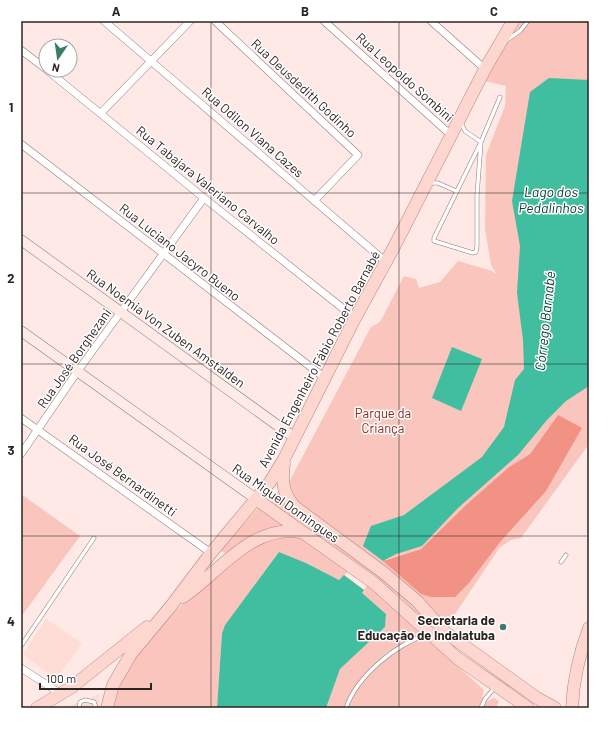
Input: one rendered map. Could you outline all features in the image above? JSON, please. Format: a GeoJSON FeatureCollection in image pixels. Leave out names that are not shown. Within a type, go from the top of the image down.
{"type":"FeatureCollection","features":[{"type":"Feature","properties":{"kind":"main road","name":"Avenida Engenheiro Fábio Roberto Barnabé"},"geometry":{"type":"LineString","coordinates":[[107,708],[113,685],[124,665],[157,620],[171,606],[211,553],[270,482],[284,459],[355,318],[460,121],[485,69],[513,21]]}},
{"type":"Feature","properties":{"kind":"main road","name":"Rua Noemia Von Zuben Amstalden"},"geometry":{"type":"LineString","coordinates":[[21,240],[295,438]]}},
{"type":"Feature","properties":{"kind":"main road","name":"Rua Miguel Domingues"},"geometry":{"type":"LineString","coordinates":[[21,331],[374,583],[429,634],[495,686],[528,708]]}},
{"type":"Feature","properties":{"kind":"main road","name":"Rua Miguel Domingues"},"geometry":{"type":"LineString","coordinates":[[284,459],[282,481],[286,495],[295,507],[384,573],[417,601],[445,632],[531,694],[555,708]]}},
{"type":"Feature","properties":{"kind":"main road"},"geometry":{"type":"LineString","coordinates":[[171,606],[248,544],[264,536],[280,531],[302,532]]}},
{"type":"Feature","properties":{"kind":"main road"},"geometry":{"type":"LineString","coordinates":[[37,708],[72,687],[138,633],[157,620]]}},
{"type":"Feature","properties":{"kind":"main road"},"geometry":{"type":"LineString","coordinates":[[572,708],[572,696],[589,628]]}},
{"type":"Feature","properties":{"kind":"street","name":"Rua Odilon Viana Cazes"},"geometry":{"type":"LineString","coordinates":[[104,21],[386,262]]}},
{"type":"Feature","properties":{"kind":"street"},"geometry":{"type":"LineString","coordinates":[[101,113],[190,21]]}},
{"type":"Feature","properties":{"kind":"street","name":"Rua Deusdedith Godinho"},"geometry":{"type":"LineString","coordinates":[[215,21],[358,155],[314,201]]}},
{"type":"Feature","properties":{"kind":"street","name":"Rua Leopoldo Sombini"},"geometry":{"type":"LineString","coordinates":[[324,21],[452,136]]}},
{"type":"Feature","properties":{"kind":"street"},"geometry":{"type":"LineString","coordinates":[[431,21],[485,69]]}},
{"type":"Feature","properties":{"kind":"street","name":"Rua Tabajara Valeriano Carvalho"},"geometry":{"type":"LineString","coordinates":[[21,50],[38,64]]}},
{"type":"Feature","properties":{"kind":"street","name":"Rua Tabajara Valeriano Carvalho"},"geometry":{"type":"LineString","coordinates":[[56,78],[355,318]]}},
{"type":"Feature","properties":{"kind":"street","name":"Rua Luciano Jacyro Bueno"},"geometry":{"type":"LineString","coordinates":[[21,144],[325,378]]}},
{"type":"Feature","properties":{"kind":"street","name":"Rua José Borghezani"},"geometry":{"type":"LineString","coordinates":[[21,454],[77,372],[204,198]]}},
{"type":"Feature","properties":{"kind":"street","name":"Rua José Bernardinetti"},"geometry":{"type":"LineString","coordinates":[[21,418],[211,553]]}},
{"type":"Feature","properties":{"kind":"street"},"geometry":{"type":"LineString","coordinates":[[21,668],[62,694]]}},
{"type":"Feature","properties":{"kind":"lane"},"geometry":{"type":"LineString","coordinates":[[497,48],[520,31],[528,21]]}},
{"type":"Feature","properties":{"kind":"lane"},"geometry":{"type":"LineString","coordinates":[[481,142],[477,195],[477,246],[476,252],[473,253],[434,240],[434,238],[481,142],[500,97]]}},
{"type":"Feature","properties":{"kind":"lane"},"geometry":{"type":"LineString","coordinates":[[460,121],[464,131],[481,142]]}},
{"type":"Feature","properties":{"kind":"lane"},"geometry":{"type":"LineString","coordinates":[[428,182],[438,183],[456,191]]}},
{"type":"Feature","properties":{"kind":"lane"},"geometry":{"type":"LineString","coordinates":[[21,646],[94,538]]}},
{"type":"Feature","properties":{"kind":"lane"},"geometry":{"type":"LineString","coordinates":[[561,562],[566,555]]}},
{"type":"Feature","properties":{"kind":"lane"},"geometry":{"type":"LineString","coordinates":[[346,708],[360,681],[386,657],[418,638],[429,634]]}},
{"type":"Feature","properties":{"kind":"lane"},"geometry":{"type":"LineString","coordinates":[[482,708],[485,699],[495,686]]}},
{"type":"Feature","properties":{"kind":"lane"},"geometry":{"type":"LineString","coordinates":[[79,708],[80,702],[85,700],[94,702],[96,708]]}},
{"type":"Feature","properties":{"kind":"shaded area"},"geometry":{"type":"Polygon","coordinates":[[[558,415],[582,428],[546,491],[501,541],[469,583],[455,597],[431,597],[421,594],[383,561],[421,549],[467,504],[509,467],[530,454],[558,415]]]}},
{"type":"Feature","properties":{"kind":"shaded area"},"geometry":{"type":"Polygon","coordinates":[[[46,619],[82,643],[56,680],[23,654],[46,619]]]}},
{"type":"Feature","properties":{"kind":"shaded area"},"geometry":{"type":"Polygon","coordinates":[[[99,694],[100,708],[65,708],[99,694]]]}},
{"type":"Feature","properties":{"kind":"green space","name":"Parque da Criança"},"geometry":{"type":"Polygon","coordinates":[[[521,21],[589,21],[589,444],[521,538],[511,540],[500,547],[449,623],[443,623],[295,501],[287,486],[371,327],[380,322],[404,276],[416,279],[419,288],[440,282],[458,261],[492,271],[497,275],[491,265],[485,229],[486,155],[505,106],[506,86],[484,81],[521,21]],[[558,415],[530,454],[509,467],[467,504],[421,549],[384,560],[469,583],[501,541],[558,415]]]}},
{"type":"Feature","properties":{"kind":"green space"},"geometry":{"type":"Polygon","coordinates":[[[279,490],[404,594],[437,632],[429,627],[399,596],[270,502],[279,490]]]}},
{"type":"Feature","properties":{"kind":"green space"},"geometry":{"type":"Polygon","coordinates":[[[21,494],[80,536],[21,617],[21,494]]]}},
{"type":"Feature","properties":{"kind":"green space"},"geometry":{"type":"Polygon","coordinates":[[[258,508],[282,524],[228,554],[220,551],[258,508]]]}},
{"type":"Feature","properties":{"kind":"green space"},"geometry":{"type":"Polygon","coordinates":[[[297,535],[349,571],[339,580],[306,563],[279,552],[225,625],[222,633],[217,708],[114,708],[121,684],[137,654],[144,644],[183,604],[227,566],[256,546],[273,538],[297,535]]]}},
{"type":"Feature","properties":{"kind":"green space"},"geometry":{"type":"Polygon","coordinates":[[[368,585],[484,690],[482,697],[488,701],[494,698],[499,701],[496,708],[326,708],[340,669],[385,627],[386,614],[361,593],[368,585]]]}},
{"type":"Feature","properties":{"kind":"water","name":"Lago dos Pedalinhos"},"geometry":{"type":"Polygon","coordinates":[[[549,78],[589,80],[589,386],[566,401],[547,420],[518,455],[458,508],[422,546],[396,554],[383,561],[363,546],[371,526],[404,515],[482,457],[504,427],[515,380],[524,369],[523,340],[517,293],[520,246],[512,201],[530,92],[549,78]]]}},
{"type":"Feature","properties":{"kind":"water"},"geometry":{"type":"Polygon","coordinates":[[[452,347],[482,359],[461,411],[432,398],[452,347]]]}},
{"type":"Feature","properties":{"kind":"water"},"geometry":{"type":"Polygon","coordinates":[[[279,552],[306,563],[339,580],[344,575],[364,590],[362,593],[386,614],[385,627],[340,669],[326,708],[217,708],[222,633],[225,625],[279,552]]]}},
{"type":"Feature","properties":{"kind":"place","name":"Secretaria de Educação de Indaiatuba"},"geometry":{"type":"Point","coordinates":[503,627]}},
{"type":"Feature","properties":{"kind":"water label","name":"Córrego Barnabé"},"geometry":{"type":"Point","coordinates":[545,321]}}]}
